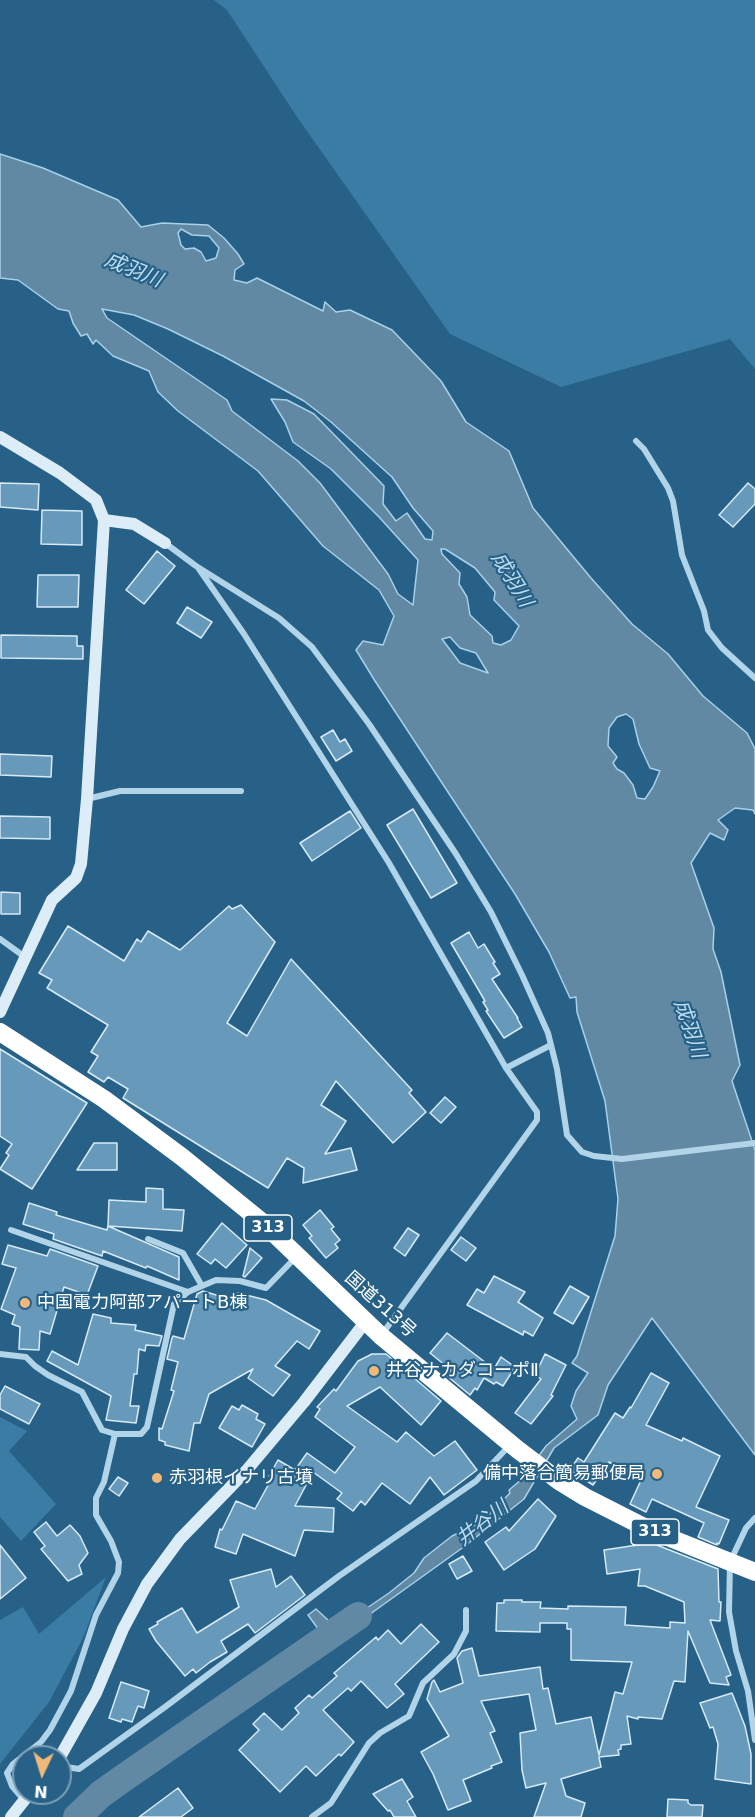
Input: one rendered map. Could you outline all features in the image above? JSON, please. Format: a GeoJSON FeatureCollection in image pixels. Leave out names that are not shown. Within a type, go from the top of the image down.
{"type":"FeatureCollection","features":[{"type":"Feature","properties":{"kind":"highway","name":"国道313号"},"geometry":{"type":"LineString","coordinates":[[0,1032],[104,1098],[182,1157],[262,1222],[381,1336],[559,1481],[650,1530],[755,1572]]}},
{"type":"Feature","properties":{"kind":"street"},"geometry":{"type":"LineString","coordinates":[[0,436],[60,473],[96,500],[104,520],[81,864],[76,878],[52,900],[0,1012]]}},
{"type":"Feature","properties":{"kind":"street"},"geometry":{"type":"LineString","coordinates":[[636,441],[644,449],[673,501],[682,555],[704,611],[708,630],[722,648],[755,678]]}},
{"type":"Feature","properties":{"kind":"street"},"geometry":{"type":"LineString","coordinates":[[104,520],[134,524],[279,618],[312,647],[369,724],[480,893],[522,975],[551,1045],[564,1103],[567,1135],[582,1152],[594,1156],[622,1159],[755,1143]]}},
{"type":"Feature","properties":{"kind":"street"},"geometry":{"type":"LineString","coordinates":[[196,566],[244,634],[389,863],[506,1068],[533,1103],[537,1112],[537,1120],[390,1320],[381,1336]]}},
{"type":"Feature","properties":{"kind":"street"},"geometry":{"type":"LineString","coordinates":[[87,799],[120,791],[241,791]]}},
{"type":"Feature","properties":{"kind":"street"},"geometry":{"type":"LineString","coordinates":[[0,939],[25,957]]}},
{"type":"Feature","properties":{"kind":"street"},"geometry":{"type":"LineString","coordinates":[[506,1068],[551,1045]]}},
{"type":"Feature","properties":{"kind":"street"},"geometry":{"type":"LineString","coordinates":[[11,1230],[188,1292]]}},
{"type":"Feature","properties":{"kind":"street"},"geometry":{"type":"LineString","coordinates":[[148,1239],[183,1253],[202,1286]]}},
{"type":"Feature","properties":{"kind":"street"},"geometry":{"type":"LineString","coordinates":[[0,1354],[26,1357],[48,1375],[82,1392],[102,1430],[115,1434],[141,1434],[147,1427],[174,1304],[188,1292],[216,1280],[240,1281],[266,1288],[297,1256]]}},
{"type":"Feature","properties":{"kind":"street"},"geometry":{"type":"LineString","coordinates":[[67,1745],[96,1693],[123,1629],[147,1584],[180,1539],[246,1471],[304,1402],[366,1321]]}},
{"type":"Feature","properties":{"kind":"street"},"geometry":{"type":"LineString","coordinates":[[36,1745],[50,1730],[70,1691],[96,1615],[118,1573],[118,1562],[111,1541],[96,1515],[96,1498],[109,1464],[115,1434]]}},
{"type":"Feature","properties":{"kind":"street"},"geometry":{"type":"LineString","coordinates":[[72,1768],[79,1769],[339,1576],[476,1481],[514,1446]]}},
{"type":"Feature","properties":{"kind":"street"},"geometry":{"type":"LineString","coordinates":[[755,1518],[746,1528],[730,1562],[729,1612],[736,1651],[752,1692],[755,1740]]}},
{"type":"Feature","properties":{"kind":"street"},"geometry":{"type":"LineString","coordinates":[[312,1817],[331,1803],[369,1743],[380,1733],[409,1716],[423,1683],[454,1654],[466,1630],[466,1610]]}},
{"type":"Feature","properties":{"kind":"street"},"geometry":{"type":"LineString","coordinates":[[12,1766],[7,1773],[12,1786]]}},
{"type":"Feature","properties":{"kind":"street"},"geometry":{"type":"LineString","coordinates":[[11,1817],[20,1805]]}},
{"type":"Feature","properties":{"kind":"shaded area"},"geometry":{"type":"Polygon","coordinates":[[[214,0],[755,0],[755,369],[730,339],[561,387],[450,334],[295,114],[227,10],[214,0]]]}},
{"type":"Feature","properties":{"kind":"shaded area"},"geometry":{"type":"Polygon","coordinates":[[[0,1417],[27,1431],[9,1451],[56,1504],[21,1541],[0,1517],[0,1417]]]}},
{"type":"Feature","properties":{"kind":"shaded area"},"geometry":{"type":"Polygon","coordinates":[[[106,1577],[83,1638],[49,1702],[15,1745],[12,1745],[12,1749],[0,1764],[0,1620],[23,1607],[39,1634],[106,1577]]]}},
{"type":"Feature","properties":{"kind":"water","name":"成羽川"},"geometry":{"type":"Polygon","coordinates":[[[0,154],[43,168],[118,200],[141,227],[162,223],[208,225],[224,238],[244,264],[235,270],[234,280],[247,283],[257,278],[323,311],[325,302],[336,312],[350,310],[392,330],[441,381],[466,422],[509,451],[533,508],[591,578],[632,624],[668,654],[703,696],[747,733],[755,749],[755,814],[753,810],[735,808],[718,820],[728,830],[724,840],[710,833],[691,863],[714,928],[713,949],[721,972],[740,1065],[732,1081],[755,1150],[755,1455],[652,1318],[608,1385],[598,1415],[554,1448],[524,1499],[465,1546],[337,1635],[337,1644],[332,1648],[308,1615],[316,1609],[328,1620],[332,1628],[389,1593],[414,1573],[424,1558],[452,1536],[480,1523],[510,1493],[509,1490],[522,1479],[546,1446],[577,1419],[571,1406],[576,1391],[588,1373],[572,1363],[577,1356],[615,1236],[618,1199],[605,1101],[577,1012],[576,997],[570,998],[549,952],[515,894],[356,650],[363,641],[383,645],[394,616],[379,590],[323,546],[258,471],[178,411],[158,392],[149,371],[113,356],[96,340],[93,344],[87,334],[81,336],[69,311],[58,309],[18,280],[0,278],[0,154]],[[181,229],[178,233],[181,245],[185,249],[194,248],[201,252],[206,261],[216,258],[219,248],[209,236],[192,235],[181,229]],[[102,309],[107,318],[227,400],[232,411],[298,461],[320,483],[388,574],[398,594],[413,605],[418,560],[331,469],[293,442],[285,422],[271,399],[287,400],[314,414],[384,486],[383,504],[396,521],[407,513],[425,539],[432,540],[433,531],[413,508],[392,477],[304,401],[223,356],[168,329],[134,315],[102,309]],[[441,549],[442,554],[460,573],[459,584],[467,597],[470,615],[492,636],[493,643],[501,645],[511,640],[519,626],[494,600],[495,592],[475,568],[445,549],[441,549]],[[450,637],[442,639],[460,663],[488,673],[476,653],[460,648],[450,637]],[[626,714],[617,717],[609,728],[608,746],[617,757],[613,763],[633,785],[637,798],[645,799],[660,771],[650,768],[639,744],[633,719],[626,714]]]}},
{"type":"Feature","properties":{"kind":"building"},"geometry":{"type":"Polygon","coordinates":[[[0,483],[39,484],[38,510],[0,507],[0,483]]]}},
{"type":"Feature","properties":{"kind":"building"},"geometry":{"type":"Polygon","coordinates":[[[748,483],[755,489],[755,504],[733,527],[719,515],[748,483]]]}},
{"type":"Feature","properties":{"kind":"building"},"geometry":{"type":"Polygon","coordinates":[[[42,510],[82,511],[82,545],[41,544],[42,510]]]}},
{"type":"Feature","properties":{"kind":"building"},"geometry":{"type":"Polygon","coordinates":[[[157,551],[175,566],[144,604],[126,590],[157,551]]]}},
{"type":"Feature","properties":{"kind":"building"},"geometry":{"type":"Polygon","coordinates":[[[38,575],[79,575],[78,607],[37,607],[38,575]]]}},
{"type":"Feature","properties":{"kind":"building"},"geometry":{"type":"Polygon","coordinates":[[[187,607],[212,622],[201,638],[177,623],[187,607]]]}},
{"type":"Feature","properties":{"kind":"building"},"geometry":{"type":"Polygon","coordinates":[[[1,635],[77,636],[77,646],[83,646],[83,659],[1,658],[1,635]]]}},
{"type":"Feature","properties":{"kind":"building"},"geometry":{"type":"Polygon","coordinates":[[[333,730],[340,742],[345,739],[352,751],[336,761],[321,737],[333,730]]]}},
{"type":"Feature","properties":{"kind":"building"},"geometry":{"type":"Polygon","coordinates":[[[0,754],[52,756],[51,777],[0,775],[0,754]]]}},
{"type":"Feature","properties":{"kind":"building"},"geometry":{"type":"Polygon","coordinates":[[[413,809],[457,883],[431,898],[387,825],[413,809]]]}},
{"type":"Feature","properties":{"kind":"building"},"geometry":{"type":"Polygon","coordinates":[[[350,811],[361,828],[312,861],[300,843],[350,811]]]}},
{"type":"Feature","properties":{"kind":"building"},"geometry":{"type":"Polygon","coordinates":[[[0,816],[50,817],[50,839],[0,838],[0,816]]]}},
{"type":"Feature","properties":{"kind":"building"},"geometry":{"type":"Polygon","coordinates":[[[1,892],[20,893],[20,914],[1,914],[1,892]]]}},
{"type":"Feature","properties":{"kind":"building"},"geometry":{"type":"Polygon","coordinates":[[[241,905],[275,942],[227,1023],[247,1036],[291,959],[412,1090],[409,1093],[426,1112],[393,1143],[336,1081],[321,1105],[346,1121],[325,1154],[351,1148],[357,1170],[303,1183],[304,1168],[287,1158],[268,1188],[123,1098],[128,1089],[108,1077],[104,1082],[88,1072],[98,1056],[91,1052],[108,1025],[47,988],[52,980],[39,973],[68,926],[124,961],[137,939],[141,942],[148,931],[180,950],[229,906],[232,909],[241,905]]]}},
{"type":"Feature","properties":{"kind":"building"},"geometry":{"type":"Polygon","coordinates":[[[469,932],[478,948],[484,944],[495,962],[493,963],[500,974],[492,979],[522,1027],[504,1038],[486,1011],[488,1010],[483,1002],[485,1001],[451,943],[469,932]]]}},
{"type":"Feature","properties":{"kind":"building"},"geometry":{"type":"Polygon","coordinates":[[[0,1049],[87,1103],[32,1189],[0,1169],[9,1155],[6,1153],[12,1144],[0,1136],[0,1049]]]}},
{"type":"Feature","properties":{"kind":"building"},"geometry":{"type":"Polygon","coordinates":[[[445,1097],[456,1107],[441,1123],[430,1113],[445,1097]]]}},
{"type":"Feature","properties":{"kind":"building"},"geometry":{"type":"Polygon","coordinates":[[[94,1143],[117,1143],[117,1170],[77,1170],[94,1143]]]}},
{"type":"Feature","properties":{"kind":"building"},"geometry":{"type":"Polygon","coordinates":[[[146,1188],[163,1189],[163,1209],[184,1210],[182,1231],[108,1226],[109,1200],[146,1202],[146,1188]]]}},
{"type":"Feature","properties":{"kind":"building"},"geometry":{"type":"Polygon","coordinates":[[[29,1203],[57,1212],[56,1215],[107,1230],[108,1226],[179,1257],[179,1280],[103,1251],[102,1256],[53,1239],[54,1234],[23,1224],[29,1203]]]}},
{"type":"Feature","properties":{"kind":"building"},"geometry":{"type":"Polygon","coordinates":[[[320,1210],[334,1227],[331,1229],[340,1240],[335,1244],[338,1248],[326,1258],[309,1238],[312,1236],[303,1225],[320,1210]]]}},
{"type":"Feature","properties":{"kind":"building"},"geometry":{"type":"Polygon","coordinates":[[[222,1223],[247,1245],[226,1268],[215,1259],[211,1264],[197,1254],[222,1223]]]}},
{"type":"Feature","properties":{"kind":"building"},"geometry":{"type":"Polygon","coordinates":[[[408,1228],[419,1235],[405,1256],[394,1248],[408,1228]]]}},
{"type":"Feature","properties":{"kind":"building"},"geometry":{"type":"Polygon","coordinates":[[[461,1237],[476,1248],[466,1261],[451,1250],[461,1237]]]}},
{"type":"Feature","properties":{"kind":"building"},"geometry":{"type":"Polygon","coordinates":[[[8,1245],[47,1256],[50,1249],[98,1266],[87,1295],[64,1287],[50,1334],[40,1331],[39,1350],[19,1349],[20,1327],[12,1324],[15,1315],[1,1309],[16,1268],[2,1264],[8,1245]]]}},
{"type":"Feature","properties":{"kind":"building"},"geometry":{"type":"Polygon","coordinates":[[[250,1248],[262,1258],[245,1277],[243,1276],[250,1248]]]}},
{"type":"Feature","properties":{"kind":"building"},"geometry":{"type":"Polygon","coordinates":[[[494,1276],[525,1292],[518,1302],[543,1318],[533,1336],[524,1331],[523,1335],[467,1305],[477,1289],[484,1293],[494,1276]]]}},
{"type":"Feature","properties":{"kind":"building"},"geometry":{"type":"Polygon","coordinates":[[[570,1286],[589,1297],[573,1324],[554,1313],[570,1286]]]}},
{"type":"Feature","properties":{"kind":"building"},"geometry":{"type":"Polygon","coordinates":[[[203,1291],[236,1301],[238,1293],[266,1300],[320,1331],[309,1349],[297,1341],[275,1366],[290,1375],[273,1396],[248,1378],[253,1369],[209,1394],[200,1423],[194,1423],[189,1451],[165,1445],[165,1442],[159,1440],[159,1428],[162,1429],[174,1391],[171,1390],[178,1362],[167,1359],[172,1338],[173,1336],[184,1339],[197,1294],[203,1291]]]}},
{"type":"Feature","properties":{"kind":"building"},"geometry":{"type":"Polygon","coordinates":[[[93,1314],[111,1318],[111,1323],[136,1325],[135,1330],[162,1336],[159,1346],[146,1345],[145,1351],[139,1349],[137,1374],[134,1374],[130,1406],[139,1406],[136,1423],[106,1420],[111,1396],[47,1361],[52,1351],[78,1365],[93,1314]]]}},
{"type":"Feature","properties":{"kind":"building"},"geometry":{"type":"Polygon","coordinates":[[[447,1333],[494,1369],[501,1357],[515,1367],[503,1386],[484,1378],[477,1390],[475,1388],[470,1395],[446,1375],[451,1370],[430,1353],[447,1333]]]}},
{"type":"Feature","properties":{"kind":"building"},"geometry":{"type":"Polygon","coordinates":[[[372,1354],[386,1354],[441,1401],[421,1425],[380,1387],[347,1406],[397,1442],[406,1432],[434,1456],[455,1441],[477,1470],[444,1495],[430,1477],[410,1504],[382,1483],[365,1505],[361,1501],[353,1511],[337,1499],[342,1493],[313,1472],[295,1506],[334,1508],[333,1532],[304,1530],[295,1556],[243,1534],[236,1554],[215,1547],[220,1529],[222,1530],[236,1501],[255,1509],[272,1478],[269,1476],[278,1460],[295,1470],[307,1453],[335,1473],[355,1447],[315,1417],[320,1409],[317,1407],[334,1389],[336,1391],[358,1361],[372,1354]]]}},
{"type":"Feature","properties":{"kind":"building"},"geometry":{"type":"Polygon","coordinates":[[[545,1354],[566,1365],[551,1395],[553,1396],[531,1424],[515,1413],[541,1379],[535,1375],[545,1354]]]}},
{"type":"Feature","properties":{"kind":"building"},"geometry":{"type":"Polygon","coordinates":[[[651,1373],[669,1383],[646,1425],[682,1441],[683,1438],[720,1456],[696,1507],[729,1520],[717,1545],[698,1537],[704,1523],[652,1499],[646,1512],[630,1504],[642,1478],[609,1462],[593,1485],[570,1470],[578,1458],[584,1462],[615,1413],[623,1418],[651,1373]]]}},
{"type":"Feature","properties":{"kind":"building"},"geometry":{"type":"Polygon","coordinates":[[[5,1386],[40,1404],[29,1424],[0,1409],[0,1395],[5,1386]]]}},
{"type":"Feature","properties":{"kind":"building"},"geometry":{"type":"Polygon","coordinates":[[[242,1405],[258,1414],[256,1419],[265,1424],[252,1447],[219,1428],[232,1406],[239,1410],[242,1405]]]}},
{"type":"Feature","properties":{"kind":"building"},"geometry":{"type":"Polygon","coordinates":[[[118,1477],[128,1483],[119,1496],[109,1489],[118,1477]]]}},
{"type":"Feature","properties":{"kind":"building"},"geometry":{"type":"Polygon","coordinates":[[[538,1499],[556,1516],[535,1549],[504,1570],[485,1542],[506,1527],[509,1531],[538,1499]]]}},
{"type":"Feature","properties":{"kind":"building"},"geometry":{"type":"Polygon","coordinates":[[[46,1522],[57,1536],[70,1525],[80,1536],[88,1553],[79,1565],[82,1574],[68,1581],[41,1549],[45,1546],[34,1532],[46,1522]]]}},
{"type":"Feature","properties":{"kind":"building"},"geometry":{"type":"Polygon","coordinates":[[[644,1540],[718,1569],[720,1621],[710,1620],[731,1675],[726,1677],[729,1685],[710,1683],[688,1631],[685,1682],[674,1681],[662,1719],[638,1717],[638,1719],[627,1716],[631,1744],[621,1745],[621,1749],[618,1750],[619,1755],[599,1757],[601,1767],[561,1779],[566,1796],[585,1803],[581,1817],[534,1817],[546,1783],[526,1788],[522,1770],[520,1733],[536,1730],[529,1694],[481,1701],[495,1731],[490,1733],[502,1762],[463,1780],[471,1801],[448,1810],[421,1752],[449,1736],[427,1699],[434,1680],[440,1692],[463,1683],[457,1658],[462,1651],[472,1648],[479,1676],[540,1667],[543,1689],[548,1688],[556,1724],[591,1717],[599,1755],[615,1692],[623,1694],[632,1662],[571,1660],[571,1629],[567,1629],[567,1623],[540,1623],[540,1632],[496,1631],[497,1603],[504,1603],[504,1600],[522,1600],[522,1602],[541,1602],[540,1608],[568,1609],[568,1606],[626,1607],[625,1625],[670,1628],[670,1622],[685,1623],[684,1602],[645,1586],[638,1586],[640,1569],[607,1574],[604,1550],[644,1544],[644,1540]]]}},
{"type":"Feature","properties":{"kind":"building"},"geometry":{"type":"Polygon","coordinates":[[[0,1545],[26,1578],[0,1599],[0,1545]]]}},
{"type":"Feature","properties":{"kind":"building"},"geometry":{"type":"Polygon","coordinates":[[[463,1556],[472,1571],[457,1579],[449,1564],[463,1556]]]}},
{"type":"Feature","properties":{"kind":"building"},"geometry":{"type":"Polygon","coordinates":[[[271,1569],[276,1587],[291,1576],[305,1595],[255,1633],[248,1624],[221,1641],[227,1652],[196,1673],[193,1669],[185,1676],[149,1629],[182,1608],[197,1633],[239,1607],[230,1580],[271,1569]]]}},
{"type":"Feature","properties":{"kind":"building"},"geometry":{"type":"Polygon","coordinates":[[[421,1624],[439,1642],[395,1684],[404,1694],[387,1708],[361,1681],[351,1691],[348,1688],[323,1710],[354,1742],[316,1776],[306,1766],[280,1792],[239,1750],[259,1730],[253,1724],[264,1713],[282,1730],[299,1713],[295,1708],[309,1695],[312,1698],[337,1676],[334,1673],[376,1637],[378,1640],[388,1630],[401,1644],[421,1624]]]}},
{"type":"Feature","properties":{"kind":"building"},"geometry":{"type":"Polygon","coordinates":[[[121,1682],[149,1691],[144,1708],[138,1706],[132,1722],[122,1719],[121,1722],[109,1718],[121,1682]]]}},
{"type":"Feature","properties":{"kind":"building"},"geometry":{"type":"Polygon","coordinates":[[[732,1693],[745,1726],[751,1754],[751,1784],[715,1779],[718,1744],[713,1727],[710,1728],[700,1703],[732,1693]]]}},
{"type":"Feature","properties":{"kind":"building"},"geometry":{"type":"Polygon","coordinates":[[[402,1779],[413,1797],[407,1801],[416,1817],[394,1817],[373,1794],[402,1779]]]}},
{"type":"Feature","properties":{"kind":"building"},"geometry":{"type":"Polygon","coordinates":[[[178,1788],[193,1808],[181,1817],[139,1817],[178,1788]]]}},
{"type":"Feature","properties":{"kind":"building"},"geometry":{"type":"Polygon","coordinates":[[[668,1799],[688,1800],[691,1805],[703,1805],[702,1817],[667,1817],[668,1799]]]}},
{"type":"Feature","properties":{"kind":"waterway","name":"井谷川"},"geometry":{"type":"LineString","coordinates":[[77,1817],[101,1794],[358,1616]]}},
{"type":"Feature","properties":{"kind":"place","name":"中国電力阿部アパートB棟"},"geometry":{"type":"Point","coordinates":[25,1303]}},
{"type":"Feature","properties":{"kind":"place","name":"井谷ナカダコーポⅡ"},"geometry":{"type":"Point","coordinates":[374,1371]}},
{"type":"Feature","properties":{"kind":"place","name":"備中落合簡易郵便局"},"geometry":{"type":"Point","coordinates":[657,1474]}},
{"type":"Feature","properties":{"kind":"place","name":"赤羽根イナリ古墳"},"geometry":{"type":"Point","coordinates":[157,1478]}}]}
